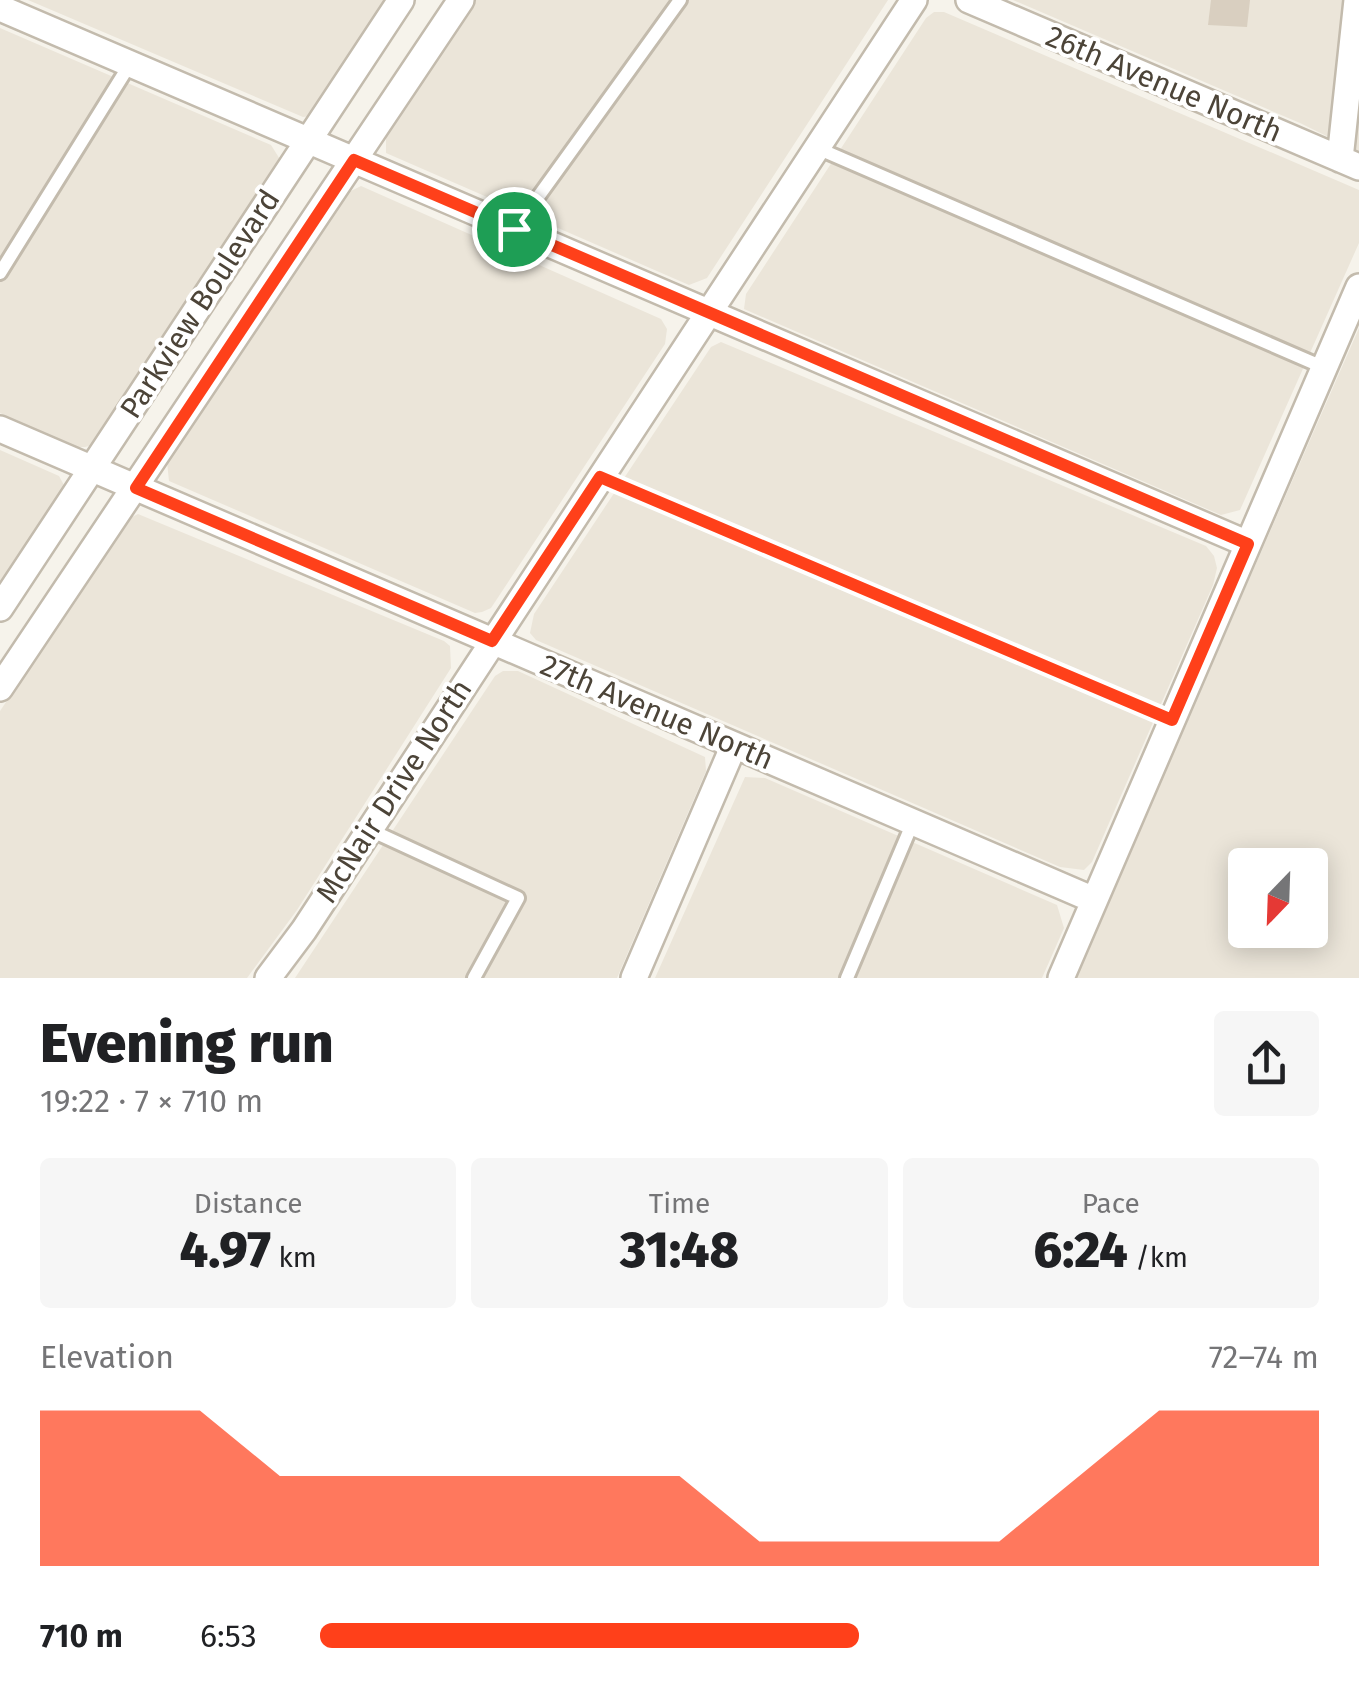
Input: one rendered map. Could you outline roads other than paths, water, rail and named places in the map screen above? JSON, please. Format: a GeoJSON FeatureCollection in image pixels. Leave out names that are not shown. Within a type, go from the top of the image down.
{"type":"FeatureCollection","features":[{"type":"Feature","properties":{"kind":"street","name":"Parkview Boulevard"},"geometry":{"type":"LineString","coordinates":[[0,608],[402,0]]}},
{"type":"Feature","properties":{"kind":"street","name":"Parkview Boulevard"},"geometry":{"type":"LineString","coordinates":[[0,688],[461,0]]}},
{"type":"Feature","properties":{"kind":"street","name":"McNair Drive North"},"geometry":{"type":"LineString","coordinates":[[268,978],[914,0]]}},
{"type":"Feature","properties":{"kind":"street","name":"26th Avenue North"},"geometry":{"type":"LineString","coordinates":[[969,0],[1349,163]]}},
{"type":"Feature","properties":{"kind":"street"},"geometry":{"type":"LineString","coordinates":[[1349,163],[1358,0]]}},
{"type":"Feature","properties":{"kind":"street"},"geometry":{"type":"LineString","coordinates":[[0,8],[1248,544]]}},
{"type":"Feature","properties":{"kind":"street"},"geometry":{"type":"LineString","coordinates":[[1061,978],[1359,288]]}},
{"type":"Feature","properties":{"kind":"street","name":"27th Avenue North"},"geometry":{"type":"LineString","coordinates":[[0,430],[1094,900]]}},
{"type":"Feature","properties":{"kind":"street"},"geometry":{"type":"LineString","coordinates":[[634,978],[734,745]]}},
{"type":"Feature","properties":{"kind":"lane"},"geometry":{"type":"LineString","coordinates":[[514,229],[680,0]]}},
{"type":"Feature","properties":{"kind":"lane"},"geometry":{"type":"LineString","coordinates":[[0,273],[130,64]]}},
{"type":"Feature","properties":{"kind":"lane"},"geometry":{"type":"LineString","coordinates":[[817,148],[1324,368]]}},
{"type":"Feature","properties":{"kind":"lane"},"geometry":{"type":"LineString","coordinates":[[600,477],[1172,720]]}},
{"type":"Feature","properties":{"kind":"lane"},"geometry":{"type":"LineString","coordinates":[[847,978],[914,822]]}},
{"type":"Feature","properties":{"kind":"lane"},"geometry":{"type":"LineString","coordinates":[[368,829],[518,898],[474,978]]}}]}
